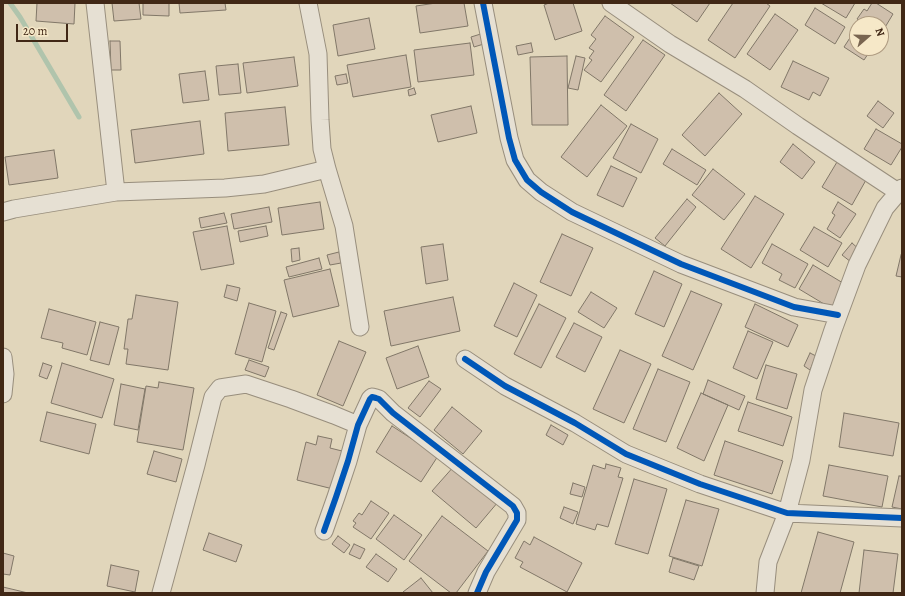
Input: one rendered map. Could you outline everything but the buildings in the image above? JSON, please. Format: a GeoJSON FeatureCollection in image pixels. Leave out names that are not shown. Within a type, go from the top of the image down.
{"type":"FeatureCollection","features":[{"type":"Feature","properties":{"kind":"street"},"geometry":{"type":"LineString","coordinates":[[95,3],[116,192]]}},
{"type":"Feature","properties":{"kind":"street"},"geometry":{"type":"LineString","coordinates":[[308,3],[318,54],[322,149],[344,226],[360,327]]}},
{"type":"Feature","properties":{"kind":"street"},"geometry":{"type":"LineString","coordinates":[[483,3],[509,138],[515,160],[527,180],[541,192],[572,212],[681,264],[794,307],[838,315]]}},
{"type":"Feature","properties":{"kind":"street"},"geometry":{"type":"LineString","coordinates":[[611,3],[670,44],[745,89],[798,126],[900,190],[886,208],[857,265],[838,315],[813,390],[801,460],[787,513],[768,562],[765,593]]}},
{"type":"Feature","properties":{"kind":"street"},"geometry":{"type":"LineString","coordinates":[[3,212],[116,192],[225,188],[264,184],[327,169]]}},
{"type":"Feature","properties":{"kind":"street"},"geometry":{"type":"LineString","coordinates":[[3,357],[5,374],[3,394]]}},
{"type":"Feature","properties":{"kind":"street"},"geometry":{"type":"LineString","coordinates":[[466,359],[505,386],[575,423],[626,454],[700,484],[787,513],[902,518]]}},
{"type":"Feature","properties":{"kind":"street"},"geometry":{"type":"LineString","coordinates":[[160,593],[213,398],[220,388],[246,384],[291,399],[358,425]]}},
{"type":"Feature","properties":{"kind":"street"},"geometry":{"type":"LineString","coordinates":[[324,531],[348,461],[358,425],[370,399],[372,397],[379,399],[393,413],[513,506],[517,513],[517,520],[486,572],[477,593]]}},
{"type":"Feature","properties":{"kind":"waterway"},"geometry":{"type":"LineString","coordinates":[[10,3],[20,17],[79,117]]}},
{"type":"Feature","properties":{"kind":"cycle path"},"geometry":{"type":"LineString","coordinates":[[483,3],[509,138],[515,160],[527,180],[541,192],[572,212],[681,264],[794,307],[838,315]]}},
{"type":"Feature","properties":{"kind":"cycle path"},"geometry":{"type":"LineString","coordinates":[[465,359],[505,386],[575,423],[626,454],[700,484],[787,513],[902,518]]}},
{"type":"Feature","properties":{"kind":"cycle path"},"geometry":{"type":"LineString","coordinates":[[324,531],[348,461],[358,425],[370,399],[372,397],[379,399],[393,413],[513,506],[517,513],[517,520],[486,572],[477,593]]}}]}
